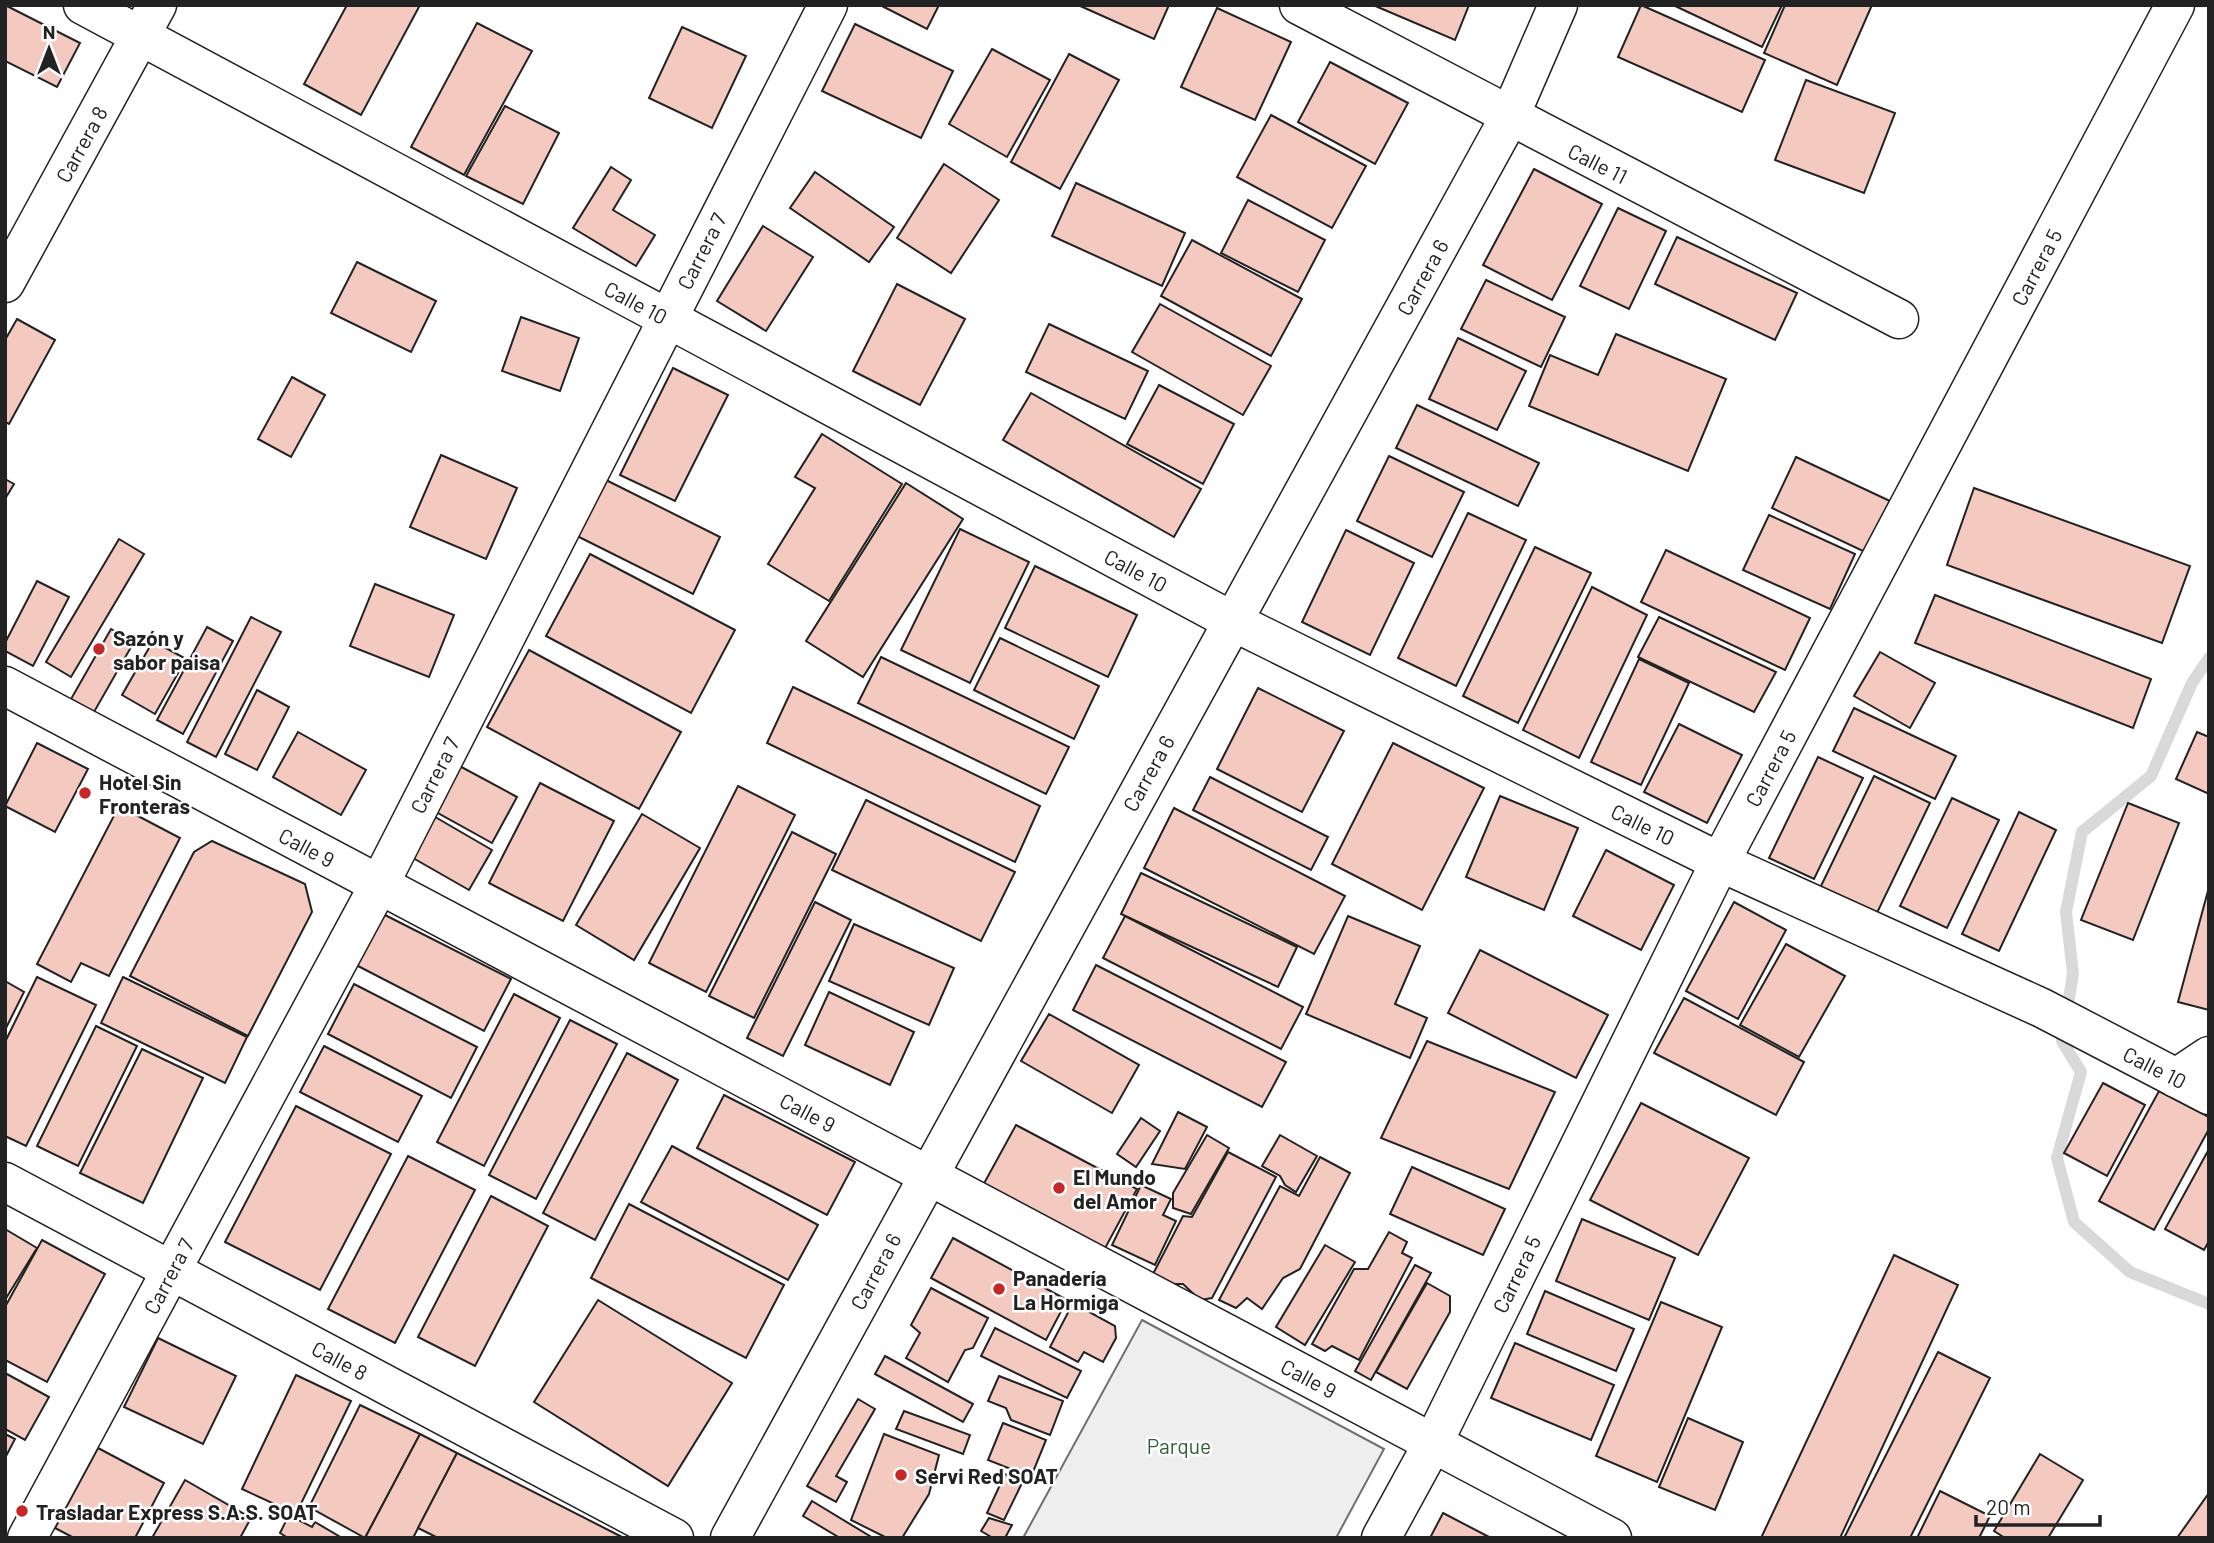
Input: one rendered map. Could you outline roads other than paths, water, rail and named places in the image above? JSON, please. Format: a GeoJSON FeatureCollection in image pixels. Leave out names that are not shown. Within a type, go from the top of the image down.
{"type":"FeatureCollection","features":[{"type":"Feature","properties":{"kind":"street","name":"Calle 10"},"geometry":{"type":"LineString","coordinates":[[82,5],[148,21],[666,318],[1232,621],[1720,862],[2042,1008],[2192,1086]]}},
{"type":"Feature","properties":{"kind":"street","name":"Carrera 7"},"geometry":{"type":"LineString","coordinates":[[27,1538],[379,885],[828,5]]}},
{"type":"Feature","properties":{"kind":"street","name":"Calle 11"},"geometry":{"type":"LineString","coordinates":[[1299,5],[1899,319]]}},
{"type":"Feature","properties":{"kind":"street","name":"Carrera 6"},"geometry":{"type":"LineString","coordinates":[[730,1538],[1509,117],[1558,5]]}},
{"type":"Feature","properties":{"kind":"street","name":"Carrera 5"},"geometry":{"type":"LineString","coordinates":[[1381,1538],[1433,1443],[1720,862],[2175,5]]}},
{"type":"Feature","properties":{"kind":"street","name":"Carrera 8"},"geometry":{"type":"LineString","coordinates":[[5,284],[148,21]]}},
{"type":"Feature","properties":{"kind":"street","name":"Calle 9"},"geometry":{"type":"LineString","coordinates":[[5,686],[1612,1538]]}},
{"type":"Feature","properties":{"kind":"street"},"geometry":{"type":"LineString","coordinates":[[2192,1086],[2209,1056]]}},
{"type":"Feature","properties":{"kind":"street","name":"Calle 8"},"geometry":{"type":"LineString","coordinates":[[5,1182],[674,1538]]}},
{"type":"Feature","properties":{"kind":"waterway"},"geometry":{"type":"LineString","coordinates":[[2209,658],[2192,683],[2151,776],[2082,832],[2066,912],[2073,974],[2062,1041],[2081,1072],[2057,1158],[2074,1222],[2130,1272],[2209,1304]]}},
{"type":"Feature","properties":{"kind":"place","name":"Sazón y sabor paisa"},"geometry":{"type":"Point","coordinates":[99,649]}},
{"type":"Feature","properties":{"kind":"place","name":"Hotel Sin Fronteras"},"geometry":{"type":"Point","coordinates":[85,793]}},
{"type":"Feature","properties":{"kind":"place","name":"El Mundo del Amor"},"geometry":{"type":"Point","coordinates":[1059,1188]}},
{"type":"Feature","properties":{"kind":"place","name":"Panadería La Hormiga"},"geometry":{"type":"Point","coordinates":[999,1289]}},
{"type":"Feature","properties":{"kind":"place","name":"Servi Red SOAT"},"geometry":{"type":"Point","coordinates":[901,1475]}},
{"type":"Feature","properties":{"kind":"place","name":"Trasladar Express S.A.S. SOAT"},"geometry":{"type":"Point","coordinates":[22,1511]}},
{"type":"Feature","properties":{"kind":"park label","name":"Parque"},"geometry":{"type":"Point","coordinates":[1179,1445]}}]}
